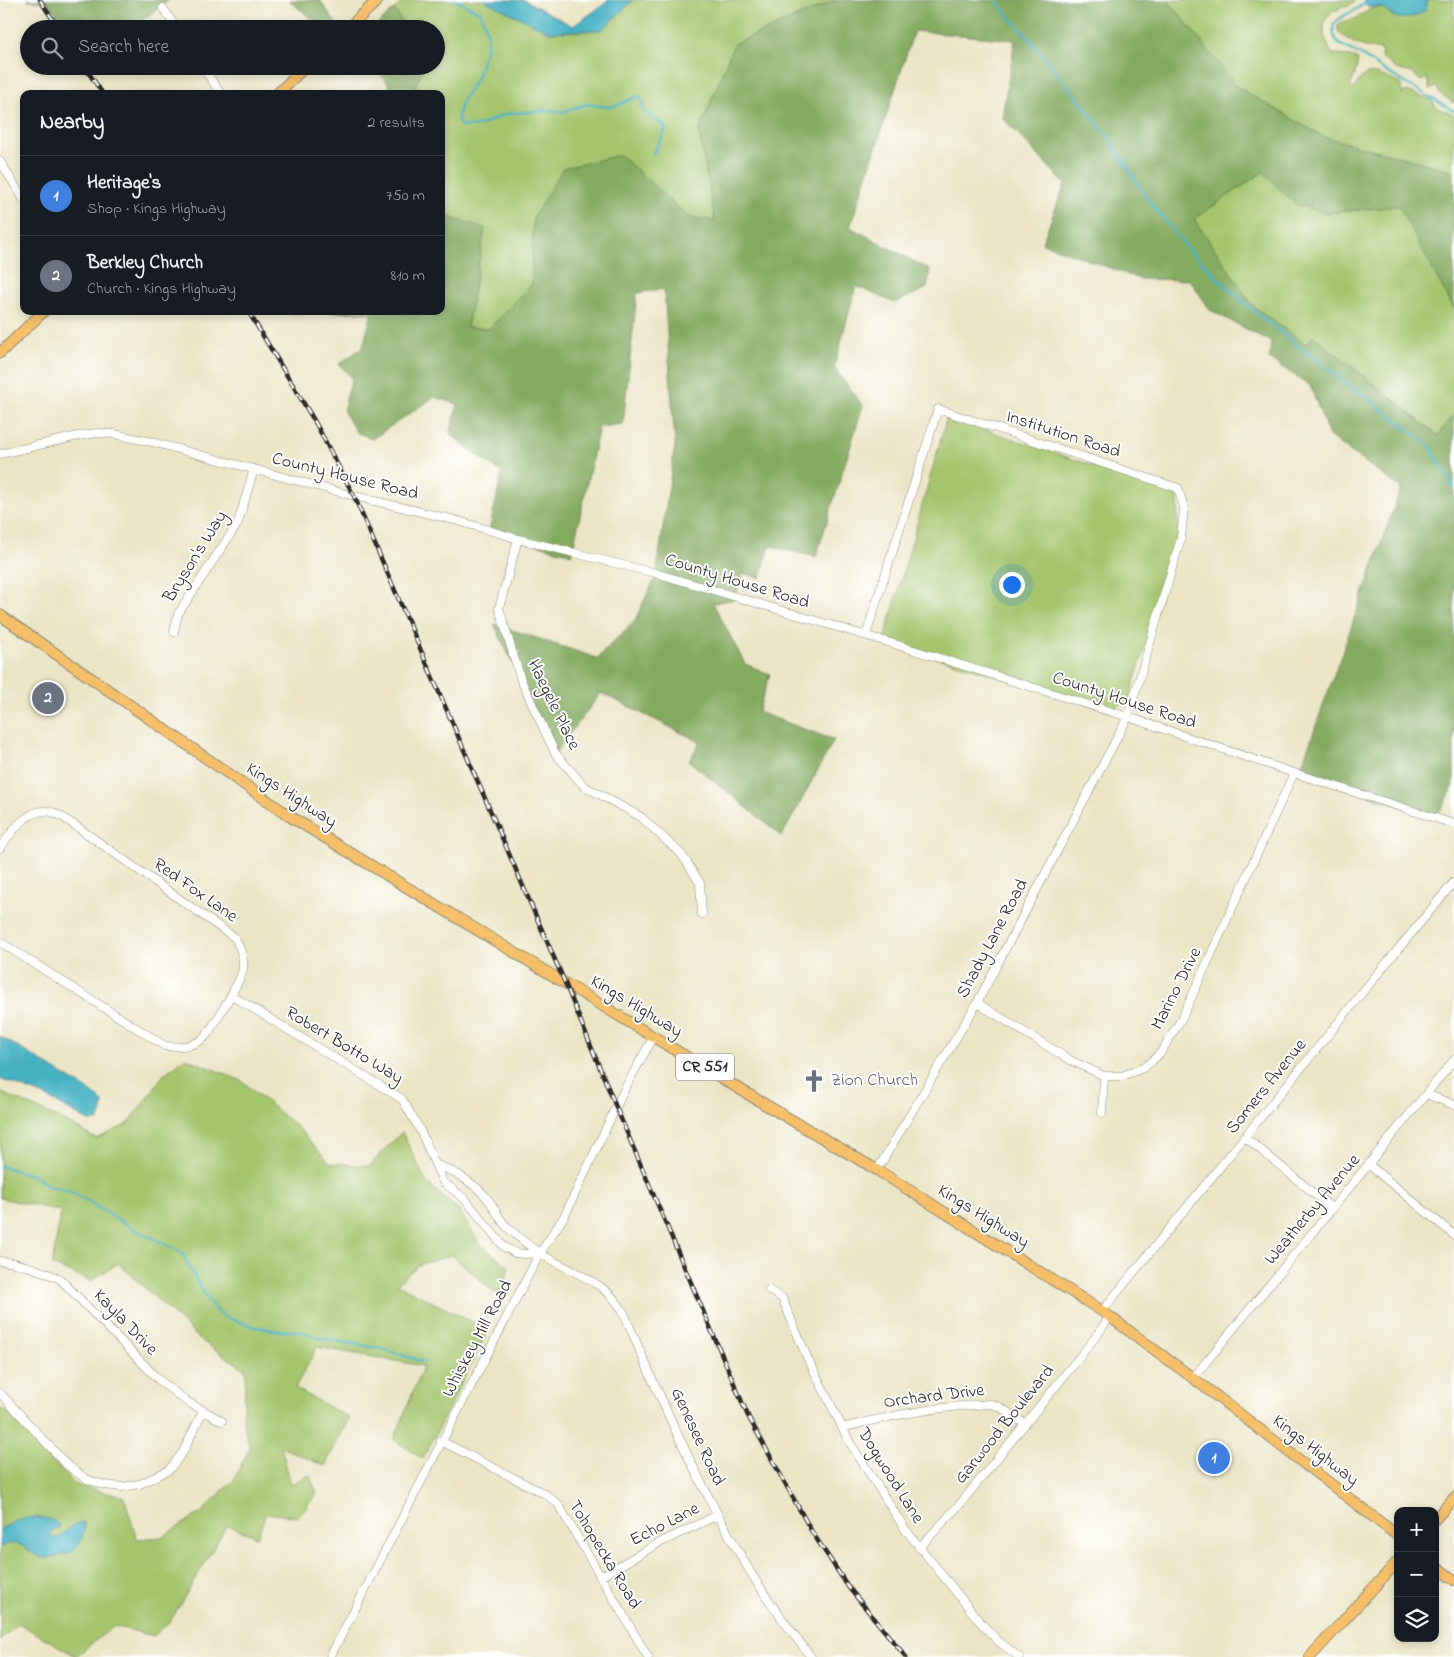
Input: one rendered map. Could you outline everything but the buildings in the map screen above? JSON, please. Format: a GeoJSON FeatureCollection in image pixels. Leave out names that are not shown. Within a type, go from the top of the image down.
{"type":"FeatureCollection","features":[{"type":"Feature","properties":{"kind":"main road"},"geometry":{"type":"LineString","coordinates":[[357,20],[378,0]]}},
{"type":"Feature","properties":{"kind":"main road"},"geometry":{"type":"LineString","coordinates":[[281,90],[297,75]]}},
{"type":"Feature","properties":{"kind":"main road"},"geometry":{"type":"LineString","coordinates":[[0,353],[40,315]]}},
{"type":"Feature","properties":{"kind":"main road","name":"Kings Highway"},"geometry":{"type":"LineString","coordinates":[[0,615],[291,817],[766,1105],[877,1170],[1106,1314],[1193,1378],[1394,1533]]}},
{"type":"Feature","properties":{"kind":"main road"},"geometry":{"type":"LineString","coordinates":[[1439,1515],[1454,1498]]}},
{"type":"Feature","properties":{"kind":"main road"},"geometry":{"type":"LineString","coordinates":[[1310,1657],[1394,1565]]}},
{"type":"Feature","properties":{"kind":"main road"},"geometry":{"type":"LineString","coordinates":[[1439,1569],[1454,1580]]}},
{"type":"Feature","properties":{"kind":"street"},"geometry":{"type":"LineString","coordinates":[[163,8],[171,20]]}},
{"type":"Feature","properties":{"kind":"street"},"geometry":{"type":"LineString","coordinates":[[208,75],[219,90]]}},
{"type":"Feature","properties":{"kind":"street"},"geometry":{"type":"LineString","coordinates":[[0,161],[20,194]]}},
{"type":"Feature","properties":{"kind":"street","name":"Institution Road"},"geometry":{"type":"LineString","coordinates":[[866,635],[938,409],[1178,488],[1184,508],[1181,538],[1128,717]]}},
{"type":"Feature","properties":{"kind":"street","name":"County House Road"},"geometry":{"type":"LineString","coordinates":[[0,454],[78,436],[108,434],[152,442],[354,496],[455,520],[518,539],[659,574],[866,635],[1128,717],[1454,824]]}},
{"type":"Feature","properties":{"kind":"street","name":"Bryson's Way"},"geometry":{"type":"LineString","coordinates":[[174,632],[178,614],[238,523],[254,469]]}},
{"type":"Feature","properties":{"kind":"street","name":"Haegele Place"},"geometry":{"type":"LineString","coordinates":[[518,539],[499,608],[521,680],[555,753],[584,786],[641,817],[682,855],[700,884],[702,914]]}},
{"type":"Feature","properties":{"kind":"street","name":"Shady Lane Road"},"geometry":{"type":"LineString","coordinates":[[877,1170],[977,1003],[1128,717]]}},
{"type":"Feature","properties":{"kind":"street","name":"Marino Drive"},"geometry":{"type":"LineString","coordinates":[[1104,1076],[1122,1076],[1143,1068],[1161,1052],[1182,1018],[1294,773]]}},
{"type":"Feature","properties":{"kind":"street","name":"Red Fox Lane"},"geometry":{"type":"LineString","coordinates":[[0,848],[20,822],[35,814],[52,812],[73,824],[235,938],[243,955],[243,970],[231,995],[204,1038],[184,1046],[165,1046],[0,942]]}},
{"type":"Feature","properties":{"kind":"street","name":"Somers Avenue"},"geometry":{"type":"LineString","coordinates":[[1106,1314],[1245,1137],[1454,882]]}},
{"type":"Feature","properties":{"kind":"street","name":"Robert Botto Way"},"geometry":{"type":"LineString","coordinates":[[231,995],[402,1099],[444,1182],[465,1199],[504,1246],[515,1253],[540,1253]]}},
{"type":"Feature","properties":{"kind":"street"},"geometry":{"type":"LineString","coordinates":[[977,1003],[1070,1060],[1104,1076],[1102,1113]]}},
{"type":"Feature","properties":{"kind":"street","name":"Whiskey Mill Road"},"geometry":{"type":"LineString","coordinates":[[330,1657],[540,1253],[565,1215],[624,1090],[654,1036]]}},
{"type":"Feature","properties":{"kind":"street","name":"Weatherby Avenue"},"geometry":{"type":"LineString","coordinates":[[1193,1378],[1369,1166],[1454,1060]]}},
{"type":"Feature","properties":{"kind":"street"},"geometry":{"type":"LineString","coordinates":[[1426,1094],[1454,1106]]}},
{"type":"Feature","properties":{"kind":"street"},"geometry":{"type":"LineString","coordinates":[[1245,1137],[1333,1209]]}},
{"type":"Feature","properties":{"kind":"street"},"geometry":{"type":"LineString","coordinates":[[437,1165],[456,1174],[480,1192],[490,1201],[497,1214],[509,1229],[540,1253]]}},
{"type":"Feature","properties":{"kind":"street"},"geometry":{"type":"LineString","coordinates":[[1369,1166],[1454,1235]]}},
{"type":"Feature","properties":{"kind":"street","name":"Genesee Road"},"geometry":{"type":"LineString","coordinates":[[540,1253],[607,1290],[620,1305],[694,1470],[718,1515],[768,1599],[811,1657]]}},
{"type":"Feature","properties":{"kind":"street","name":"Kayla Drive"},"geometry":{"type":"LineString","coordinates":[[0,1261],[45,1271],[60,1279],[159,1380],[186,1401],[222,1421]]}},
{"type":"Feature","properties":{"kind":"street","name":"Dogwood Lane"},"geometry":{"type":"LineString","coordinates":[[769,1290],[782,1298],[807,1357],[842,1428],[872,1480],[919,1548],[981,1623],[998,1641],[1019,1657]]}},
{"type":"Feature","properties":{"kind":"street","name":"Garwood Boulevard"},"geometry":{"type":"LineString","coordinates":[[919,1548],[961,1503],[1098,1334],[1106,1314]]}},
{"type":"Feature","properties":{"kind":"street"},"geometry":{"type":"LineString","coordinates":[[0,1393],[67,1465],[86,1479],[104,1485],[122,1487],[140,1484],[169,1470],[183,1452],[203,1411]]}},
{"type":"Feature","properties":{"kind":"street","name":"Orchard Drive"},"geometry":{"type":"LineString","coordinates":[[842,1428],[884,1417],[922,1410],[991,1404],[1000,1407],[1025,1424]]}},
{"type":"Feature","properties":{"kind":"street","name":"Tohopecka Road"},"geometry":{"type":"LineString","coordinates":[[441,1441],[553,1499],[562,1510],[648,1657]]}},
{"type":"Feature","properties":{"kind":"street","name":"Echo Lane"},"geometry":{"type":"LineString","coordinates":[[600,1577],[657,1544],[718,1515]]}},
{"type":"Feature","properties":{"kind":"green space"},"geometry":{"type":"Polygon","coordinates":[[[27,0],[169,0],[143,20],[61,20],[48,2],[27,0]]]}},
{"type":"Feature","properties":{"kind":"green space"},"geometry":{"type":"Polygon","coordinates":[[[289,0],[320,0],[334,20],[312,20],[289,0]]]}},
{"type":"Feature","properties":{"kind":"green space"},"geometry":{"type":"Polygon","coordinates":[[[405,0],[483,0],[550,32],[602,30],[633,0],[836,0],[734,44],[699,132],[715,221],[688,217],[620,155],[533,218],[532,284],[489,329],[467,327],[485,229],[445,216],[445,90],[414,90],[420,75],[445,75],[445,20],[401,20],[394,9],[405,0]]]}},
{"type":"Feature","properties":{"kind":"green space"},"geometry":{"type":"Polygon","coordinates":[[[836,0],[1168,0],[1237,87],[1324,137],[1454,171],[1454,309],[1399,206],[1326,213],[1295,204],[1263,172],[1194,219],[1253,306],[1306,345],[1313,336],[1438,436],[1454,414],[1454,786],[1436,818],[1299,773],[1401,488],[1329,436],[1310,385],[1269,359],[1271,342],[1210,310],[1190,280],[1140,279],[1042,243],[1065,184],[1002,117],[1015,40],[914,31],[850,227],[930,270],[927,288],[895,303],[856,286],[834,368],[863,406],[816,557],[770,546],[760,578],[743,573],[735,599],[713,603],[745,664],[770,674],[758,712],[834,740],[782,836],[689,761],[700,742],[601,693],[555,753],[494,624],[597,658],[635,620],[656,576],[675,445],[664,289],[637,293],[623,424],[599,427],[572,554],[489,532],[502,473],[450,434],[458,404],[434,397],[372,439],[356,432],[343,410],[352,378],[339,364],[363,347],[371,315],[445,315],[445,216],[485,228],[467,327],[489,329],[532,284],[533,218],[563,168],[620,155],[688,217],[715,221],[699,132],[734,44],[836,0]]]}},
{"type":"Feature","properties":{"kind":"green space"},"geometry":{"type":"Polygon","coordinates":[[[1168,0],[1356,0],[1349,6],[1342,6],[1338,10],[1333,10],[1324,22],[1324,35],[1331,53],[1358,60],[1350,87],[1353,89],[1363,76],[1367,74],[1376,74],[1401,84],[1402,94],[1406,91],[1432,100],[1436,107],[1454,115],[1454,171],[1324,137],[1237,87],[1168,0]]]}},
{"type":"Feature","properties":{"kind":"green space"},"geometry":{"type":"Polygon","coordinates":[[[1428,0],[1454,0],[1454,103],[1439,93],[1437,87],[1430,89],[1427,78],[1421,81],[1412,73],[1396,69],[1381,57],[1382,50],[1358,45],[1338,31],[1338,25],[1341,22],[1355,19],[1371,8],[1384,8],[1394,16],[1404,18],[1426,10],[1428,0]]]}},
{"type":"Feature","properties":{"kind":"green space"},"geometry":{"type":"Polygon","coordinates":[[[394,9],[401,20],[382,20],[394,9]]]}},
{"type":"Feature","properties":{"kind":"green space"},"geometry":{"type":"Polygon","coordinates":[[[382,75],[420,75],[414,90],[390,90],[390,86],[382,75]]]}},
{"type":"Feature","properties":{"kind":"green space"},"geometry":{"type":"Polygon","coordinates":[[[1263,172],[1295,204],[1326,213],[1399,206],[1454,309],[1454,414],[1439,436],[1313,336],[1306,345],[1253,306],[1194,219],[1263,172]]]}},
{"type":"Feature","properties":{"kind":"green space"},"geometry":{"type":"Polygon","coordinates":[[[947,417],[1178,494],[1177,540],[1128,703],[1124,702],[1111,711],[884,641],[947,417]]]}},
{"type":"Feature","properties":{"kind":"green space"},"geometry":{"type":"Polygon","coordinates":[[[186,1058],[242,1081],[297,1127],[330,1163],[369,1166],[402,1132],[426,1182],[460,1212],[479,1243],[509,1267],[501,1298],[452,1255],[418,1265],[397,1284],[488,1330],[423,1459],[394,1440],[423,1366],[317,1347],[295,1388],[349,1418],[325,1466],[281,1447],[291,1484],[309,1475],[317,1493],[298,1517],[266,1513],[257,1537],[227,1525],[171,1620],[154,1636],[114,1626],[76,1656],[18,1623],[0,1641],[0,1547],[15,1543],[26,1547],[40,1557],[50,1558],[75,1548],[80,1542],[85,1527],[70,1528],[58,1539],[49,1536],[51,1531],[59,1528],[43,1518],[23,1519],[0,1529],[0,1411],[3,1408],[76,1485],[124,1497],[137,1539],[162,1537],[202,1512],[234,1479],[250,1448],[243,1421],[246,1370],[202,1341],[118,1263],[91,1281],[52,1265],[61,1211],[0,1198],[0,1092],[67,1122],[96,1139],[128,1124],[165,1073],[186,1058]]]}},
{"type":"Feature","properties":{"kind":"water"},"geometry":{"type":"Polygon","coordinates":[[[483,0],[524,0],[573,26],[603,5],[607,0],[633,0],[602,30],[550,32],[483,0]]]}},
{"type":"Feature","properties":{"kind":"water"},"geometry":{"type":"Polygon","coordinates":[[[1363,0],[1428,0],[1426,10],[1421,13],[1409,18],[1398,18],[1388,13],[1384,8],[1366,5],[1363,0]]]}},
{"type":"Feature","properties":{"kind":"water"},"geometry":{"type":"Polygon","coordinates":[[[0,1036],[93,1093],[103,1102],[98,1121],[88,1121],[45,1096],[0,1079],[0,1036]]]}},
{"type":"Feature","properties":{"kind":"water"},"geometry":{"type":"Polygon","coordinates":[[[23,1518],[42,1518],[56,1522],[59,1528],[51,1531],[50,1536],[58,1538],[73,1525],[84,1522],[83,1535],[73,1551],[49,1558],[35,1555],[21,1545],[8,1544],[0,1547],[0,1529],[23,1518]]]}},
{"type":"Feature","properties":{"kind":"waterway"},"geometry":{"type":"LineString","coordinates":[[455,0],[480,12],[488,38],[477,76],[459,110],[458,121],[462,127],[478,126],[506,114],[549,110],[562,112],[587,104],[607,107],[615,106],[639,96],[644,111],[665,127],[665,131],[653,154]]}},
{"type":"Feature","properties":{"kind":"waterway"},"geometry":{"type":"LineString","coordinates":[[995,0],[1033,43],[1112,142],[1145,196],[1188,249],[1253,310],[1429,445],[1454,488]]}},
{"type":"Feature","properties":{"kind":"waterway"},"geometry":{"type":"LineString","coordinates":[[1367,0],[1333,25],[1334,36],[1339,44],[1361,55],[1454,111]]}},
{"type":"Feature","properties":{"kind":"waterway"},"geometry":{"type":"LineString","coordinates":[[0,1166],[35,1176],[48,1186],[70,1191],[136,1230],[181,1252],[207,1299],[225,1317],[255,1327],[280,1331],[298,1331],[319,1338],[383,1349],[424,1362]]}},
{"type":"Feature","properties":{"kind":"railway"},"geometry":{"type":"LineString","coordinates":[[40,0],[53,20]]}},
{"type":"Feature","properties":{"kind":"railway"},"geometry":{"type":"LineString","coordinates":[[90,75],[100,90]]}},
{"type":"Feature","properties":{"kind":"railway"},"geometry":{"type":"LineString","coordinates":[[250,315],[315,422],[354,496],[565,983],[748,1416],[812,1532],[849,1588],[906,1657]]}},
{"type":"Feature","properties":{"kind":"place","name":"Berkley Church"},"geometry":{"type":"Point","coordinates":[48,698]}},
{"type":"Feature","properties":{"kind":"place","name":"Zion Church"},"geometry":{"type":"Point","coordinates":[814,1081]}},
{"type":"Feature","properties":{"kind":"place","name":"Heritage's"},"geometry":{"type":"Point","coordinates":[1214,1458]}}]}
